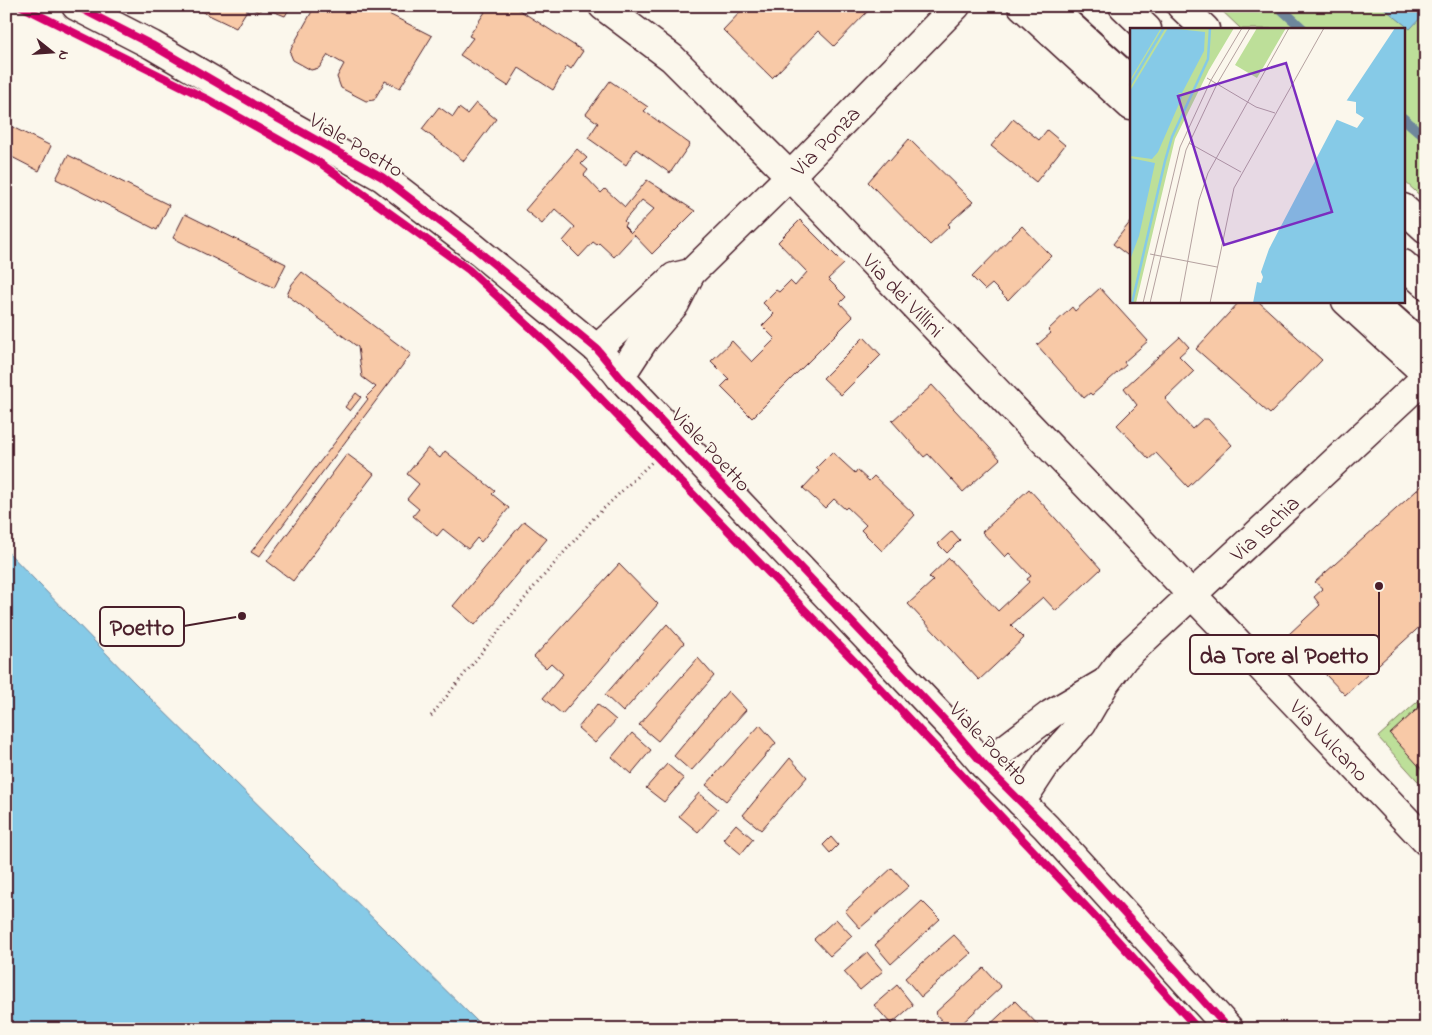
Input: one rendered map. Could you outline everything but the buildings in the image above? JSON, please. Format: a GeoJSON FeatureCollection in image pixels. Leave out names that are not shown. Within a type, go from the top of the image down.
{"type":"FeatureCollection","features":[{"type":"Feature","properties":{"kind":"street","name":"Viale Poetto"},"geometry":{"type":"LineString","coordinates":[[76,6],[152,45],[382,177],[472,246],[597,350],[620,377],[984,764],[1046,827],[1229,1029]]}},
{"type":"Feature","properties":{"kind":"street","name":"Via dei Villini"},"geometry":{"type":"LineString","coordinates":[[603,6],[672,58],[790,176],[1192,595]]}},
{"type":"Feature","properties":{"kind":"street","name":"Via Ponza"},"geometry":{"type":"LineString","coordinates":[[620,377],[644,340],[675,304],[691,273],[790,176],[956,6]]}},
{"type":"Feature","properties":{"kind":"street"},"geometry":{"type":"LineString","coordinates":[[1022,6],[1130,105]]}},
{"type":"Feature","properties":{"kind":"street"},"geometry":{"type":"LineString","coordinates":[[1123,6],[1146,28]]}},
{"type":"Feature","properties":{"kind":"street"},"geometry":{"type":"LineString","coordinates":[[1181,6],[1205,28]]}},
{"type":"Feature","properties":{"kind":"street"},"geometry":{"type":"LineString","coordinates":[[1404,209],[1426,230]]}},
{"type":"Feature","properties":{"kind":"street"},"geometry":{"type":"LineString","coordinates":[[1404,265],[1426,285]]}},
{"type":"Feature","properties":{"kind":"street","name":"Via Ponza"},"geometry":{"type":"LineString","coordinates":[[597,350],[674,277],[691,273]]}},
{"type":"Feature","properties":{"kind":"street"},"geometry":{"type":"LineString","coordinates":[[1347,302],[1426,376]]}},
{"type":"Feature","properties":{"kind":"street","name":"Via Ischia"},"geometry":{"type":"LineString","coordinates":[[1021,802],[1048,761],[1082,723],[1106,682],[1124,658],[1426,376]]}},
{"type":"Feature","properties":{"kind":"street","name":"Via Vulcano"},"geometry":{"type":"LineString","coordinates":[[1192,595],[1426,841]]}},
{"type":"Feature","properties":{"kind":"street","name":"Via Ischia"},"geometry":{"type":"LineString","coordinates":[[984,764],[1051,714],[1106,682]]}},
{"type":"Feature","properties":{"kind":"lane"},"geometry":{"type":"LineString","coordinates":[[1054,6],[1130,75]]}},
{"type":"Feature","properties":{"kind":"lane"},"geometry":{"type":"LineString","coordinates":[[1379,302],[1426,344]]}},
{"type":"Feature","properties":{"kind":"path"},"geometry":{"type":"LineString","coordinates":[[651,450],[664,464]]}},
{"type":"Feature","properties":{"kind":"path"},"geometry":{"type":"LineString","coordinates":[[431,716],[534,587],[593,519],[658,457]]}},
{"type":"Feature","properties":{"kind":"green space"},"geometry":{"type":"Polygon","coordinates":[[[1217,6],[1426,6],[1426,201],[1404,181],[1404,28],[1240,28],[1217,6]]]}},
{"type":"Feature","properties":{"kind":"green space"},"geometry":{"type":"Polygon","coordinates":[[[1426,694],[1426,790],[1378,737],[1426,694]]]}},
{"type":"Feature","properties":{"kind":"water"},"geometry":{"type":"Polygon","coordinates":[[[1381,6],[1426,6],[1426,12],[1410,29],[1381,6]]]}},
{"type":"Feature","properties":{"kind":"water"},"geometry":{"type":"Polygon","coordinates":[[[6,550],[134,682],[485,1029],[6,1029],[6,550]]]}},
{"type":"Feature","properties":{"kind":"waterway"},"geometry":{"type":"LineString","coordinates":[[1278,6],[1302,28]]}},
{"type":"Feature","properties":{"kind":"waterway"},"geometry":{"type":"LineString","coordinates":[[1404,119],[1426,138]]}},
{"type":"Feature","properties":{"kind":"cycle path"},"geometry":{"type":"LineString","coordinates":[[21,6],[207,99],[320,163],[469,270],[548,344],[858,665],[1109,931],[1198,1029]]}},
{"type":"Feature","properties":{"kind":"cycle path"},"geometry":{"type":"LineString","coordinates":[[76,6],[152,45],[382,177],[472,246],[597,349],[620,377],[952,728],[984,765],[1046,827],[1229,1029]]}},
{"type":"Feature","properties":{"kind":"place","name":"da Tore al Poetto"},"geometry":{"type":"Point","coordinates":[1379,586]}},
{"type":"Feature","properties":{"kind":"place","name":"Poetto"},"geometry":{"type":"Point","coordinates":[242,616]}}]}
